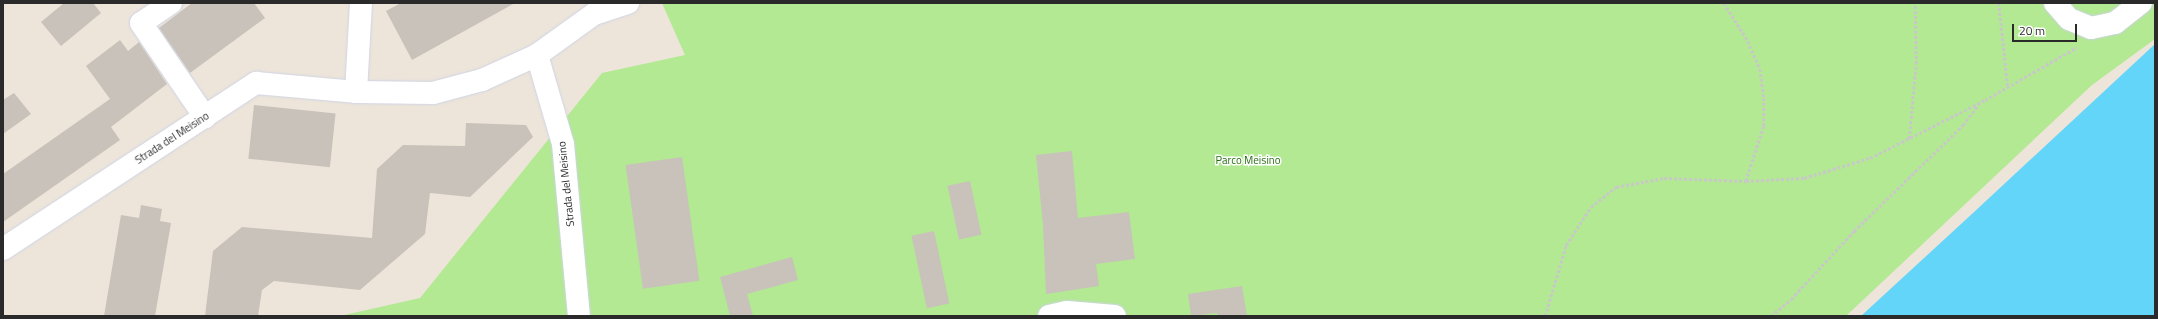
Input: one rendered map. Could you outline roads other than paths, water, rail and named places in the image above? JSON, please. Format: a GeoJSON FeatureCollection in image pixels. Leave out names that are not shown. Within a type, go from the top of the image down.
{"type":"FeatureCollection","features":[{"type":"Feature","properties":{"kind":"street"},"geometry":{"type":"LineString","coordinates":[[171,3],[141,23],[205,117]]}},
{"type":"Feature","properties":{"kind":"street"},"geometry":{"type":"LineString","coordinates":[[356,92],[361,3]]}},
{"type":"Feature","properties":{"kind":"street","name":"Strada del Meisino"},"geometry":{"type":"LineString","coordinates":[[3,249],[256,83],[356,92],[433,93],[482,80],[538,55],[594,14],[628,3]]}},
{"type":"Feature","properties":{"kind":"street"},"geometry":{"type":"LineString","coordinates":[[2055,3],[2069,19],[2091,28],[2115,23],[2141,3]]}},
{"type":"Feature","properties":{"kind":"street","name":"Strada del Meisino"},"geometry":{"type":"LineString","coordinates":[[538,55],[563,144],[579,316]]}},
{"type":"Feature","properties":{"kind":"street"},"geometry":{"type":"LineString","coordinates":[[1049,316],[1066,312],[1115,316]]}},
{"type":"Feature","properties":{"kind":"water"},"geometry":{"type":"Polygon","coordinates":[[[2155,44],[2155,316],[1861,316],[1973,213],[2155,44]]]}},
{"type":"Feature","properties":{"kind":"park label","name":"Parco Meisino"},"geometry":{"type":"Point","coordinates":[1248,160]}}]}
